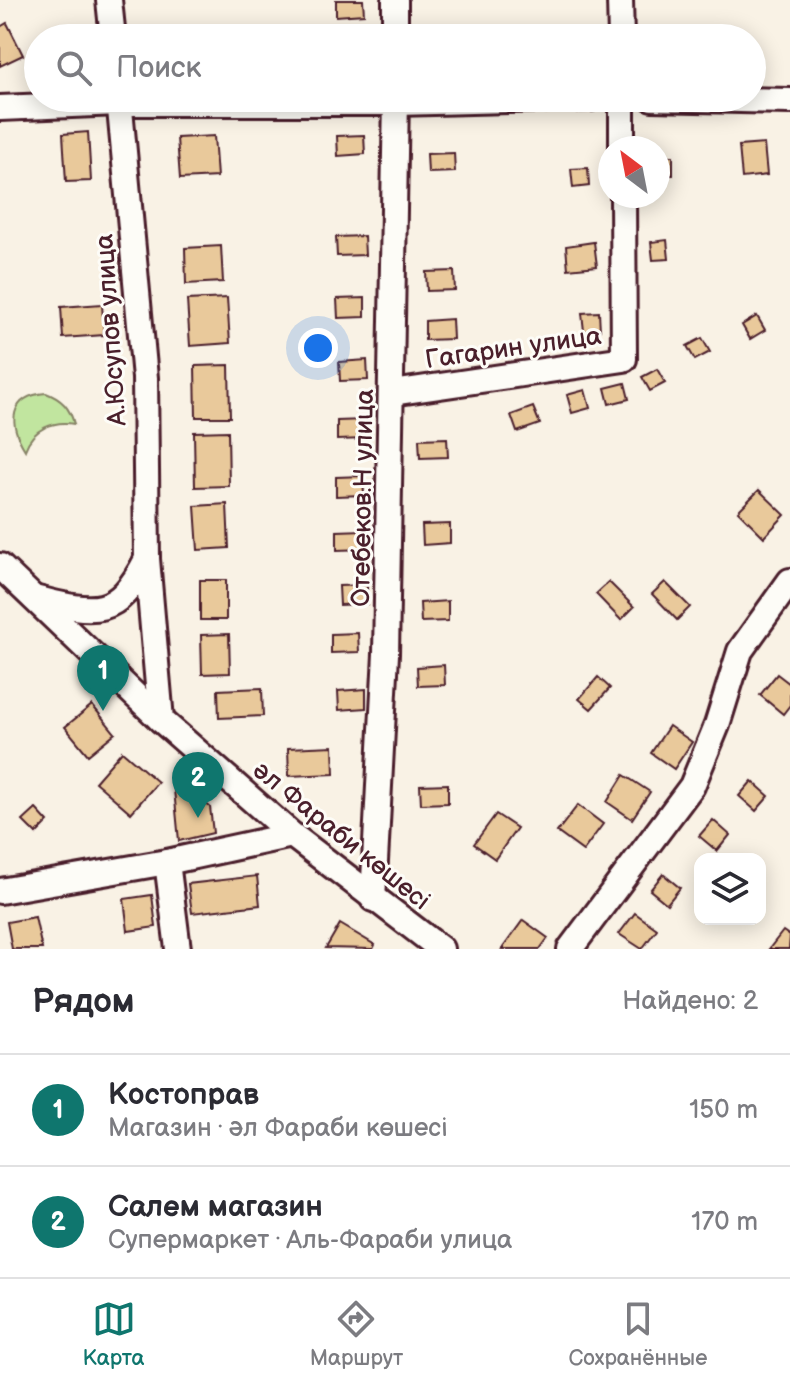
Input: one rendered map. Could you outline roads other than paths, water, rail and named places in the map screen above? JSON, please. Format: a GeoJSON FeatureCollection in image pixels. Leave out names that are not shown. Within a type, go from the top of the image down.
{"type":"FeatureCollection","features":[{"type":"Feature","properties":{"kind":"street"},"geometry":{"type":"LineString","coordinates":[[109,0],[112,24]]}},
{"type":"Feature","properties":{"kind":"street"},"geometry":{"type":"LineString","coordinates":[[395,0],[395,24]]}},
{"type":"Feature","properties":{"kind":"street"},"geometry":{"type":"LineString","coordinates":[[620,0],[621,24]]}},
{"type":"Feature","properties":{"kind":"street"},"geometry":{"type":"LineString","coordinates":[[766,100],[790,101]]}},
{"type":"Feature","properties":{"kind":"street"},"geometry":{"type":"LineString","coordinates":[[0,108],[24,105]]}},
{"type":"Feature","properties":{"kind":"street","name":"А.Юсупов улица"},"geometry":{"type":"LineString","coordinates":[[120,112],[145,378],[147,559],[161,720]]}},
{"type":"Feature","properties":{"kind":"street","name":"Отебеков.Н улица"},"geometry":{"type":"LineString","coordinates":[[373,899],[386,654],[396,112]]}},
{"type":"Feature","properties":{"kind":"street"},"geometry":{"type":"LineString","coordinates":[[622,112],[622,136]]}},
{"type":"Feature","properties":{"kind":"street","name":"Гагарин улица"},"geometry":{"type":"LineString","coordinates":[[392,393],[624,359],[623,208]]}},
{"type":"Feature","properties":{"kind":"street"},"geometry":{"type":"LineString","coordinates":[[33,598],[72,607],[99,609],[122,596],[134,584],[147,559]]}},
{"type":"Feature","properties":{"kind":"street","name":"әл Фараби көшесі"},"geometry":{"type":"LineString","coordinates":[[0,566],[161,720],[292,835],[441,949]]}},
{"type":"Feature","properties":{"kind":"street"},"geometry":{"type":"LineString","coordinates":[[570,949],[692,786],[717,725],[740,651],[790,581]]}},
{"type":"Feature","properties":{"kind":"street"},"geometry":{"type":"LineString","coordinates":[[0,891],[167,862],[292,835]]}},
{"type":"Feature","properties":{"kind":"street"},"geometry":{"type":"LineString","coordinates":[[167,862],[178,949]]}},
{"type":"Feature","properties":{"kind":"place","name":"Костоправ"},"geometry":{"type":"Point","coordinates":[103,711]}},
{"type":"Feature","properties":{"kind":"place","name":"Салем магазин"},"geometry":{"type":"Point","coordinates":[198,818]}}]}
